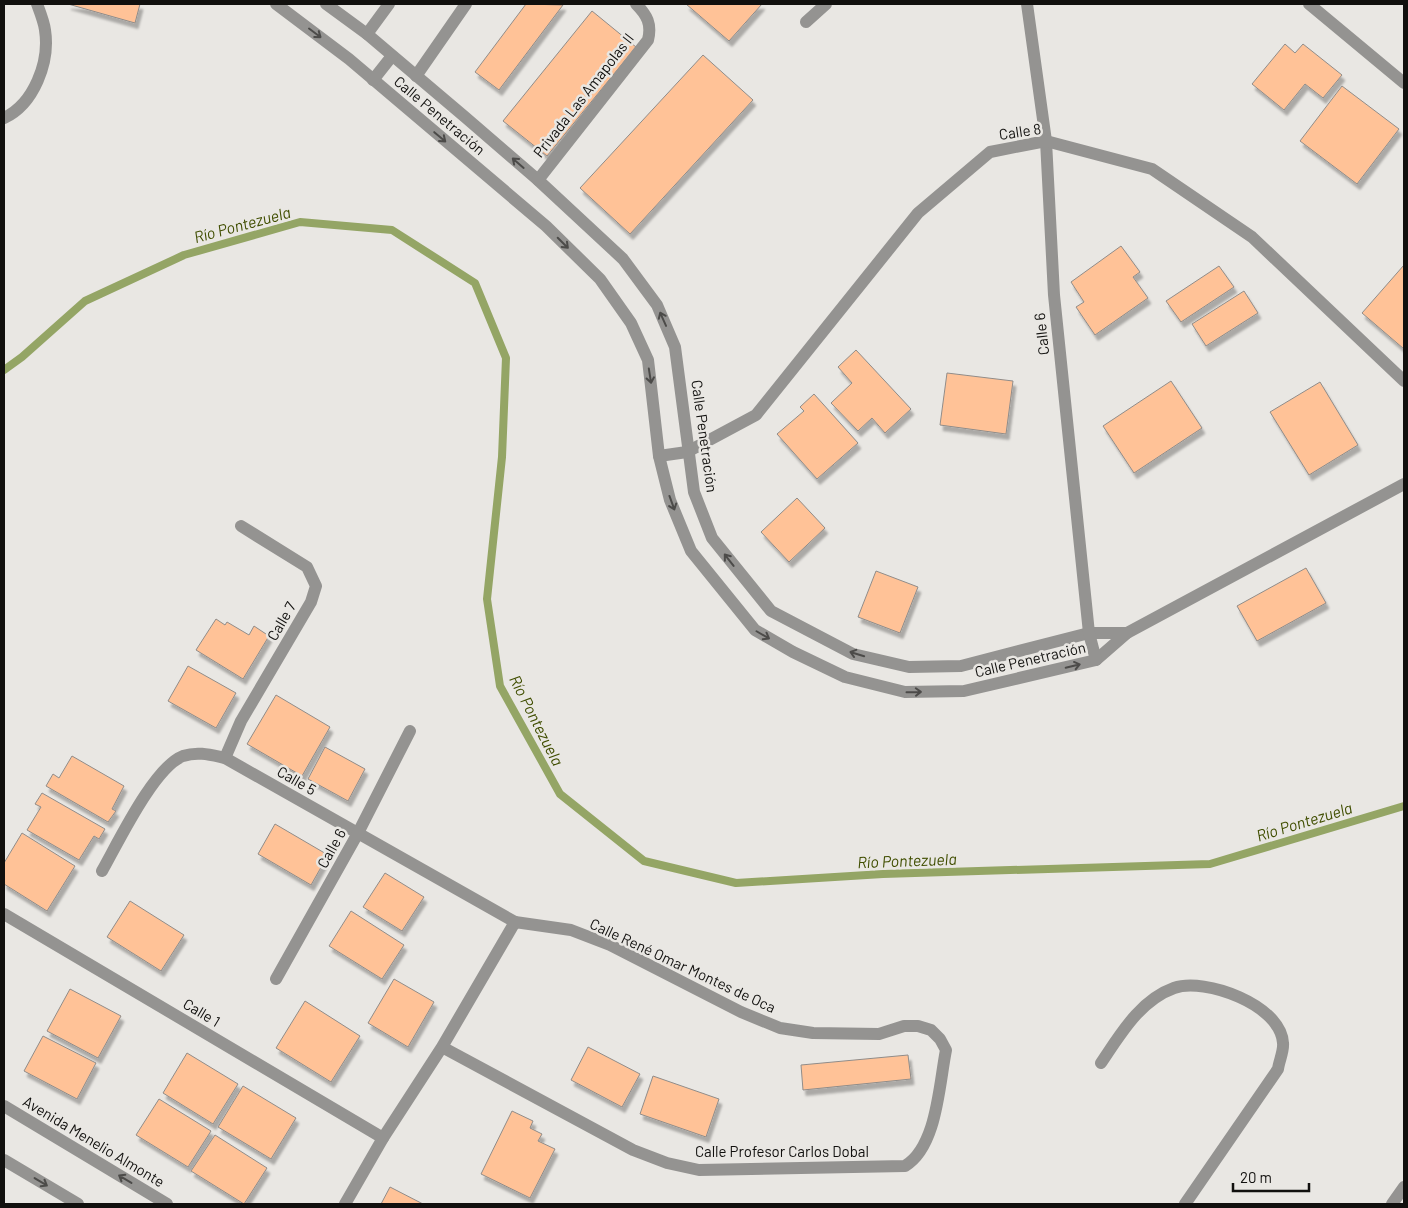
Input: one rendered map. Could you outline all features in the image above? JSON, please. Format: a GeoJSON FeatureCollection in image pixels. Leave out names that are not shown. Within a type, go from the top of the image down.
{"type":"FeatureCollection","features":[{"type":"Feature","properties":{"kind":"street"},"geometry":{"type":"LineString","coordinates":[[4,118],[26,99],[40,76],[46,54],[45,30],[37,4]]}},
{"type":"Feature","properties":{"kind":"street","name":"Calle Penetración"},"geometry":{"type":"LineString","coordinates":[[276,4],[373,80],[546,226],[600,279],[631,323],[648,360],[659,456],[670,500],[691,551],[755,630],[845,677],[905,692],[964,691],[1096,660],[1127,633]]}},
{"type":"Feature","properties":{"kind":"street","name":"Calle Penetración"},"geometry":{"type":"LineString","coordinates":[[326,4],[367,34],[538,180],[623,259],[656,305],[675,347],[694,492],[712,538],[771,611],[853,654],[909,667],[961,666],[1089,632],[1127,633]]}},
{"type":"Feature","properties":{"kind":"street"},"geometry":{"type":"LineString","coordinates":[[367,34],[389,4]]}},
{"type":"Feature","properties":{"kind":"street"},"geometry":{"type":"LineString","coordinates":[[416,76],[466,4]]}},
{"type":"Feature","properties":{"kind":"street","name":"Privada Las Amapolas II"},"geometry":{"type":"LineString","coordinates":[[538,180],[648,40],[651,28],[646,13],[636,4]]}},
{"type":"Feature","properties":{"kind":"street"},"geometry":{"type":"LineString","coordinates":[[806,22],[826,4]]}},
{"type":"Feature","properties":{"kind":"street","name":"Calle 6"},"geometry":{"type":"LineString","coordinates":[[1027,4],[1046,141],[1054,295],[1089,632],[1096,660]]}},
{"type":"Feature","properties":{"kind":"street"},"geometry":{"type":"LineString","coordinates":[[1309,4],[1404,83]]}},
{"type":"Feature","properties":{"kind":"street"},"geometry":{"type":"LineString","coordinates":[[373,80],[392,56]]}},
{"type":"Feature","properties":{"kind":"street","name":"Calle 8"},"geometry":{"type":"LineString","coordinates":[[659,456],[688,452],[756,415],[918,213],[990,152],[1046,141],[1152,169],[1252,237],[1404,381]]}},
{"type":"Feature","properties":{"kind":"street"},"geometry":{"type":"LineString","coordinates":[[1127,633],[1404,484]]}},
{"type":"Feature","properties":{"kind":"street","name":"Calle 7"},"geometry":{"type":"LineString","coordinates":[[225,758],[241,721],[311,602],[316,586],[307,567],[241,526]]}},
{"type":"Feature","properties":{"kind":"street","name":"Calle 6"},"geometry":{"type":"LineString","coordinates":[[276,979],[358,833],[410,731]]}},
{"type":"Feature","properties":{"kind":"street","name":"Calle 5"},"geometry":{"type":"LineString","coordinates":[[102,871],[151,787],[165,769],[182,756],[201,753],[225,758],[515,922]]}},
{"type":"Feature","properties":{"kind":"street","name":"Calle 1"},"geometry":{"type":"LineString","coordinates":[[4,914],[383,1138]]}},
{"type":"Feature","properties":{"kind":"street"},"geometry":{"type":"LineString","coordinates":[[345,1204],[383,1138],[442,1047],[515,922]]}},
{"type":"Feature","properties":{"kind":"street","name":"Calle René Omar Montes de Oca"},"geometry":{"type":"LineString","coordinates":[[515,922],[571,930],[610,945],[741,1012],[780,1028],[813,1033],[879,1034],[904,1026],[918,1026],[931,1030],[940,1039],[946,1050]]}},
{"type":"Feature","properties":{"kind":"street"},"geometry":{"type":"LineString","coordinates":[[1101,1063],[1134,1015],[1175,988],[1200,987],[1228,992],[1251,1003],[1276,1023],[1283,1043],[1278,1069],[1185,1204]]}},
{"type":"Feature","properties":{"kind":"street","name":"Calle Profesor Carlos Dobal"},"geometry":{"type":"LineString","coordinates":[[442,1047],[633,1150],[667,1163],[699,1170],[906,1166],[916,1160],[929,1137],[946,1050]]}},
{"type":"Feature","properties":{"kind":"street","name":"Avenida Menelio Almonte"},"geometry":{"type":"LineString","coordinates":[[4,1106],[167,1204]]}},
{"type":"Feature","properties":{"kind":"street"},"geometry":{"type":"LineString","coordinates":[[4,1160],[78,1204]]}},
{"type":"Feature","properties":{"kind":"street"},"geometry":{"type":"LineString","coordinates":[[1392,1204],[1404,1187]]}},
{"type":"Feature","properties":{"kind":"building"},"geometry":{"type":"Polygon","coordinates":[[[68,4],[140,4],[135,23],[68,4]]]}},
{"type":"Feature","properties":{"kind":"building"},"geometry":{"type":"Polygon","coordinates":[[[526,4],[563,5],[499,90],[475,72],[526,4]]]}},
{"type":"Feature","properties":{"kind":"building"},"geometry":{"type":"Polygon","coordinates":[[[686,4],[762,4],[729,41],[686,4]]]}},
{"type":"Feature","properties":{"kind":"building"},"geometry":{"type":"Polygon","coordinates":[[[592,11],[636,47],[547,156],[503,121],[592,11]]]}},
{"type":"Feature","properties":{"kind":"building"},"geometry":{"type":"Polygon","coordinates":[[[1285,44],[1295,53],[1303,44],[1342,75],[1323,98],[1305,84],[1284,110],[1252,84],[1285,44]]]}},
{"type":"Feature","properties":{"kind":"building"},"geometry":{"type":"Polygon","coordinates":[[[703,55],[753,100],[630,234],[580,188],[703,55]]]}},
{"type":"Feature","properties":{"kind":"building"},"geometry":{"type":"Polygon","coordinates":[[[1342,86],[1399,129],[1357,184],[1300,141],[1342,86]]]}},
{"type":"Feature","properties":{"kind":"building"},"geometry":{"type":"Polygon","coordinates":[[[1121,246],[1140,272],[1133,277],[1148,298],[1095,335],[1076,307],[1084,302],[1071,282],[1121,246]]]}},
{"type":"Feature","properties":{"kind":"building"},"geometry":{"type":"Polygon","coordinates":[[[1404,265],[1404,349],[1362,313],[1404,265]]]}},
{"type":"Feature","properties":{"kind":"building"},"geometry":{"type":"Polygon","coordinates":[[[1219,266],[1234,287],[1181,322],[1166,301],[1219,266]]]}},
{"type":"Feature","properties":{"kind":"building"},"geometry":{"type":"Polygon","coordinates":[[[1244,291],[1258,313],[1206,346],[1192,324],[1244,291]]]}},
{"type":"Feature","properties":{"kind":"building"},"geometry":{"type":"Polygon","coordinates":[[[856,350],[911,409],[885,433],[872,418],[858,431],[831,403],[852,383],[838,367],[856,350]]]}},
{"type":"Feature","properties":{"kind":"building"},"geometry":{"type":"Polygon","coordinates":[[[947,373],[1013,381],[1006,434],[940,425],[947,373]]]}},
{"type":"Feature","properties":{"kind":"building"},"geometry":{"type":"Polygon","coordinates":[[[1171,381],[1202,428],[1134,473],[1103,426],[1171,381]]]}},
{"type":"Feature","properties":{"kind":"building"},"geometry":{"type":"Polygon","coordinates":[[[1320,382],[1358,445],[1309,475],[1270,412],[1320,382]]]}},
{"type":"Feature","properties":{"kind":"building"},"geometry":{"type":"Polygon","coordinates":[[[814,394],[858,443],[817,479],[777,434],[804,411],[800,407],[814,394]]]}},
{"type":"Feature","properties":{"kind":"building"},"geometry":{"type":"Polygon","coordinates":[[[797,498],[825,528],[789,562],[761,532],[797,498]]]}},
{"type":"Feature","properties":{"kind":"building"},"geometry":{"type":"Polygon","coordinates":[[[1306,568],[1326,603],[1257,641],[1237,606],[1306,568]]]}},
{"type":"Feature","properties":{"kind":"building"},"geometry":{"type":"Polygon","coordinates":[[[876,571],[918,587],[900,633],[858,617],[876,571]]]}},
{"type":"Feature","properties":{"kind":"building"},"geometry":{"type":"Polygon","coordinates":[[[216,619],[225,625],[227,622],[249,635],[254,626],[269,636],[243,679],[196,650],[216,619]]]}},
{"type":"Feature","properties":{"kind":"building"},"geometry":{"type":"Polygon","coordinates":[[[188,666],[236,693],[216,728],[168,701],[188,666]]]}},
{"type":"Feature","properties":{"kind":"building"},"geometry":{"type":"Polygon","coordinates":[[[276,695],[330,727],[302,776],[247,744],[276,695]]]}},
{"type":"Feature","properties":{"kind":"building"},"geometry":{"type":"Polygon","coordinates":[[[325,747],[365,769],[348,801],[308,779],[325,747]]]}},
{"type":"Feature","properties":{"kind":"building"},"geometry":{"type":"Polygon","coordinates":[[[72,756],[124,786],[112,809],[116,811],[108,822],[46,786],[53,774],[59,778],[72,756]]]}},
{"type":"Feature","properties":{"kind":"building"},"geometry":{"type":"Polygon","coordinates":[[[42,793],[105,829],[99,839],[94,836],[79,860],[27,830],[41,807],[35,804],[42,793]]]}},
{"type":"Feature","properties":{"kind":"building"},"geometry":{"type":"Polygon","coordinates":[[[275,824],[328,855],[311,885],[258,854],[275,824]]]}},
{"type":"Feature","properties":{"kind":"building"},"geometry":{"type":"Polygon","coordinates":[[[22,833],[75,866],[47,911],[4,884],[4,863],[22,833]]]}},
{"type":"Feature","properties":{"kind":"building"},"geometry":{"type":"Polygon","coordinates":[[[385,873],[424,897],[402,931],[363,907],[385,873]]]}},
{"type":"Feature","properties":{"kind":"building"},"geometry":{"type":"Polygon","coordinates":[[[130,901],[184,935],[161,971],[107,937],[130,901]]]}},
{"type":"Feature","properties":{"kind":"building"},"geometry":{"type":"Polygon","coordinates":[[[351,911],[404,945],[382,979],[329,946],[351,911]]]}},
{"type":"Feature","properties":{"kind":"building"},"geometry":{"type":"Polygon","coordinates":[[[394,979],[434,1002],[408,1047],[368,1023],[394,979]]]}},
{"type":"Feature","properties":{"kind":"building"},"geometry":{"type":"Polygon","coordinates":[[[70,989],[121,1016],[98,1058],[47,1031],[70,989]]]}},
{"type":"Feature","properties":{"kind":"building"},"geometry":{"type":"Polygon","coordinates":[[[305,1001],[360,1036],[331,1082],[276,1048],[305,1001]]]}},
{"type":"Feature","properties":{"kind":"building"},"geometry":{"type":"Polygon","coordinates":[[[43,1036],[96,1063],[77,1099],[24,1071],[43,1036]]]}},
{"type":"Feature","properties":{"kind":"building"},"geometry":{"type":"Polygon","coordinates":[[[588,1047],[640,1074],[622,1107],[571,1080],[588,1047]]]}},
{"type":"Feature","properties":{"kind":"building"},"geometry":{"type":"Polygon","coordinates":[[[187,1053],[238,1084],[213,1124],[163,1093],[187,1053]]]}},
{"type":"Feature","properties":{"kind":"building"},"geometry":{"type":"Polygon","coordinates":[[[908,1055],[911,1079],[803,1090],[801,1065],[908,1055]]]}},
{"type":"Feature","properties":{"kind":"building"},"geometry":{"type":"Polygon","coordinates":[[[653,1076],[719,1099],[706,1137],[640,1114],[653,1076]]]}},
{"type":"Feature","properties":{"kind":"building"},"geometry":{"type":"Polygon","coordinates":[[[243,1086],[296,1118],[271,1159],[218,1127],[243,1086]]]}},
{"type":"Feature","properties":{"kind":"building"},"geometry":{"type":"Polygon","coordinates":[[[159,1099],[211,1131],[188,1167],[136,1135],[159,1099]]]}},
{"type":"Feature","properties":{"kind":"building"},"geometry":{"type":"Polygon","coordinates":[[[512,1111],[533,1121],[530,1128],[542,1134],[538,1141],[555,1149],[530,1198],[481,1174],[512,1111]]]}},
{"type":"Feature","properties":{"kind":"building"},"geometry":{"type":"Polygon","coordinates":[[[215,1135],[267,1168],[244,1204],[191,1171],[215,1135]]]}},
{"type":"Feature","properties":{"kind":"building"},"geometry":{"type":"Polygon","coordinates":[[[390,1187],[423,1204],[381,1204],[390,1187]]]}},
{"type":"Feature","properties":{"kind":"waterway","name":"Río Pontezuela"},"geometry":{"type":"LineString","coordinates":[[4,370],[22,357],[85,301],[184,255],[300,222],[392,230],[475,283],[506,358],[502,457],[487,599],[500,686],[560,794],[644,861],[736,883],[883,874],[1210,864],[1404,806]]}}]}
